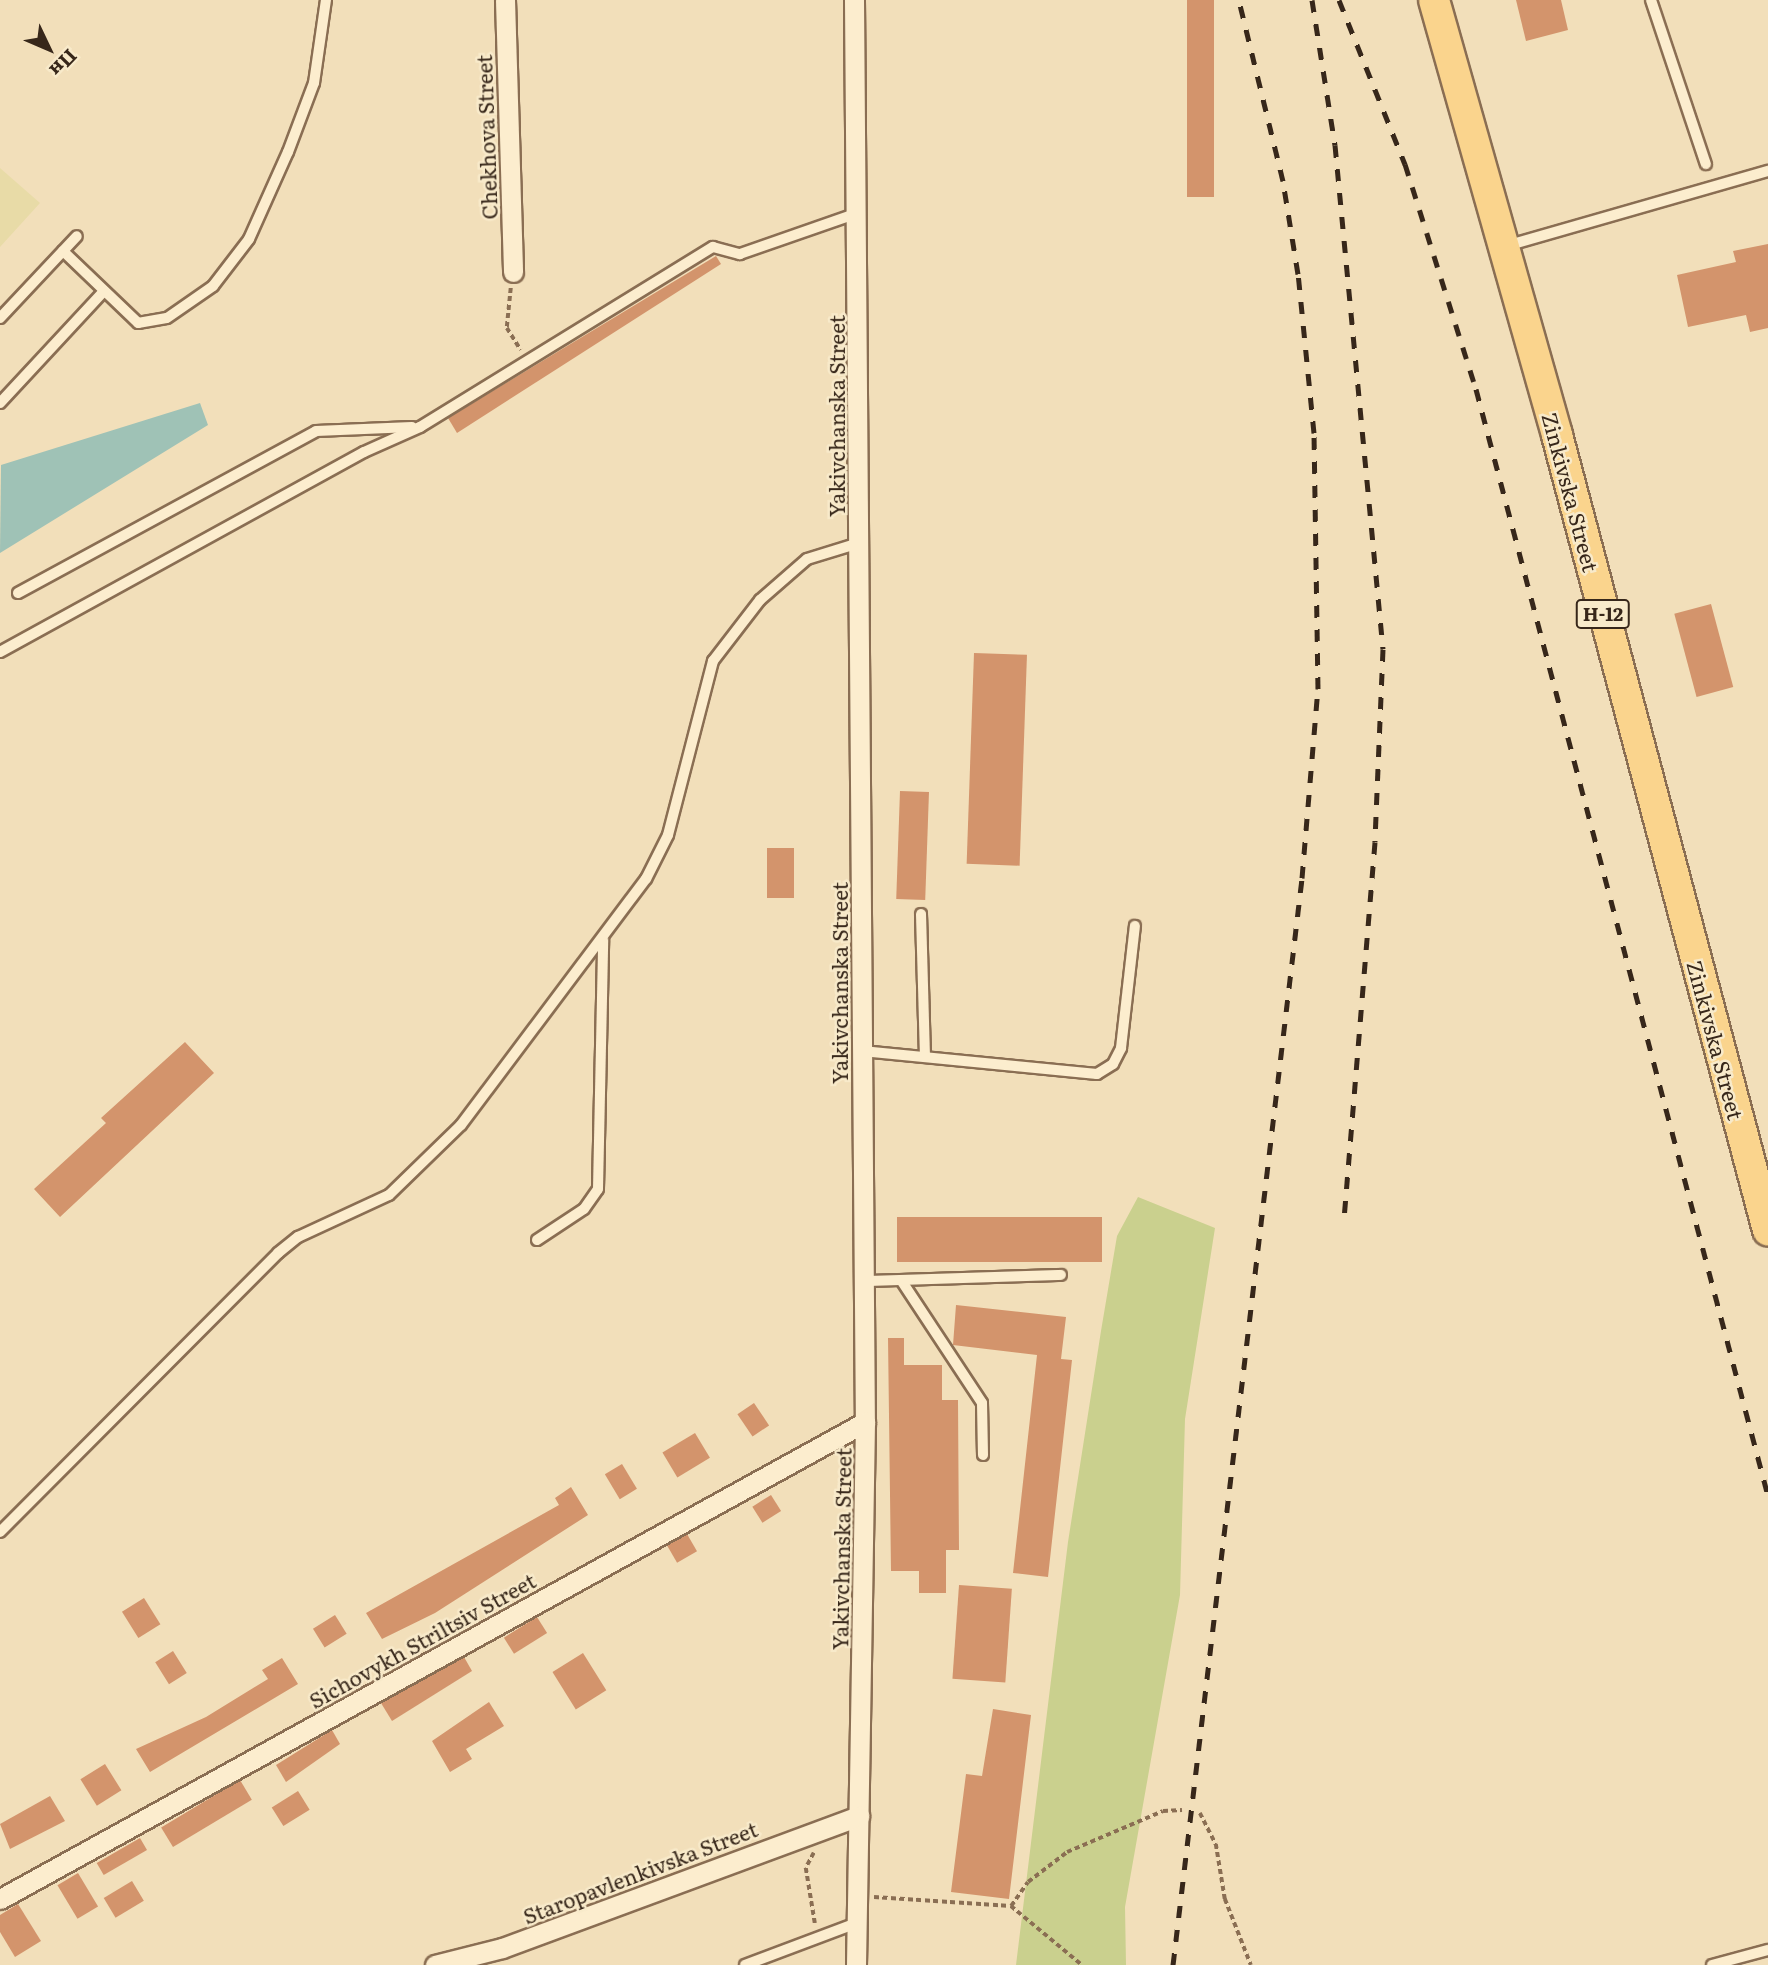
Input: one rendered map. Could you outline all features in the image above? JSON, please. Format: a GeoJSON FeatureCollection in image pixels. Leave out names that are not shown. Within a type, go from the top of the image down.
{"type":"FeatureCollection","features":[{"type":"Feature","properties":{"kind":"main road","name":"Zinkivska Street"},"geometry":{"type":"LineString","coordinates":[[1434,0],[1505,247],[1768,1230]]}},
{"type":"Feature","properties":{"kind":"street","name":"Chekhova Street"},"geometry":{"type":"LineString","coordinates":[[505,0],[513,272]]}},
{"type":"Feature","properties":{"kind":"street","name":"Yakivchanska Street"},"geometry":{"type":"LineString","coordinates":[[853,0],[858,212],[865,1281],[856,1965]]}},
{"type":"Feature","properties":{"kind":"street","name":"Sichovykh Striltsiv Street"},"geometry":{"type":"LineString","coordinates":[[0,1899],[865,1422]]}},
{"type":"Feature","properties":{"kind":"street","name":"Staropavlenkivska Street"},"geometry":{"type":"LineString","coordinates":[[435,1965],[502,1948],[859,1816]]}},
{"type":"Feature","properties":{"kind":"lane"},"geometry":{"type":"LineString","coordinates":[[62,251],[138,323],[167,318],[214,286],[249,239],[288,152],[314,83],[326,0]]}},
{"type":"Feature","properties":{"kind":"lane"},"geometry":{"type":"LineString","coordinates":[[1651,0],[1706,164]]}},
{"type":"Feature","properties":{"kind":"lane"},"geometry":{"type":"LineString","coordinates":[[1505,247],[1768,170]]}},
{"type":"Feature","properties":{"kind":"lane"},"geometry":{"type":"LineString","coordinates":[[0,652],[363,452],[420,426],[713,247],[740,254],[858,212]]}},
{"type":"Feature","properties":{"kind":"lane"},"geometry":{"type":"LineString","coordinates":[[0,318],[77,236]]}},
{"type":"Feature","properties":{"kind":"lane"},"geometry":{"type":"LineString","coordinates":[[0,403],[104,291]]}},
{"type":"Feature","properties":{"kind":"lane"},"geometry":{"type":"LineString","coordinates":[[18,593],[316,431],[420,426]]}},
{"type":"Feature","properties":{"kind":"lane"},"geometry":{"type":"LineString","coordinates":[[0,1532],[278,1253],[298,1237],[389,1195],[418,1172],[461,1125],[646,879],[668,835],[713,661],[760,600],[807,559],[859,543]]}},
{"type":"Feature","properties":{"kind":"lane"},"geometry":{"type":"LineString","coordinates":[[921,915],[925,1056]]}},
{"type":"Feature","properties":{"kind":"lane"},"geometry":{"type":"LineString","coordinates":[[862,1051],[1097,1074],[1113,1064],[1121,1048],[1135,926]]}},
{"type":"Feature","properties":{"kind":"lane"},"geometry":{"type":"LineString","coordinates":[[537,1240],[584,1209],[598,1189],[603,939]]}},
{"type":"Feature","properties":{"kind":"lane"},"geometry":{"type":"LineString","coordinates":[[865,1281],[1061,1275]]}},
{"type":"Feature","properties":{"kind":"lane"},"geometry":{"type":"LineString","coordinates":[[901,1280],[982,1403],[983,1455]]}},
{"type":"Feature","properties":{"kind":"lane"},"geometry":{"type":"LineString","coordinates":[[745,1965],[858,1923]]}},
{"type":"Feature","properties":{"kind":"lane"},"geometry":{"type":"LineString","coordinates":[[1712,1965],[1768,1950]]}},
{"type":"Feature","properties":{"kind":"path"},"geometry":{"type":"LineString","coordinates":[[513,272],[507,327],[527,360]]}},
{"type":"Feature","properties":{"kind":"path"},"geometry":{"type":"LineString","coordinates":[[1011,1906],[1028,1882],[1066,1852],[1163,1811],[1182,1810]]}},
{"type":"Feature","properties":{"kind":"path"},"geometry":{"type":"LineString","coordinates":[[1200,1813],[1216,1844],[1225,1899],[1251,1965]]}},
{"type":"Feature","properties":{"kind":"path"},"geometry":{"type":"LineString","coordinates":[[817,1938],[806,1868],[827,1826]]}},
{"type":"Feature","properties":{"kind":"path"},"geometry":{"type":"LineString","coordinates":[[858,1896],[1011,1906],[1082,1965]]}},
{"type":"Feature","properties":{"kind":"shaded area"},"geometry":{"type":"Polygon","coordinates":[[[0,168],[40,203],[0,247],[0,168]]]}},
{"type":"Feature","properties":{"kind":"green space"},"geometry":{"type":"Polygon","coordinates":[[[1138,1197],[1215,1228],[1185,1419],[1180,1595],[1125,1907],[1126,1965],[1016,1965],[1068,1542],[1101,1331],[1117,1236],[1138,1197]]]}},
{"type":"Feature","properties":{"kind":"water"},"geometry":{"type":"Polygon","coordinates":[[[200,403],[208,425],[0,553],[1,465],[200,403]]]}},
{"type":"Feature","properties":{"kind":"building"},"geometry":{"type":"Polygon","coordinates":[[[1187,0],[1214,0],[1214,197],[1187,197],[1187,0]]]}},
{"type":"Feature","properties":{"kind":"building"},"geometry":{"type":"Polygon","coordinates":[[[1516,0],[1561,0],[1568,30],[1526,41],[1516,0]]]}},
{"type":"Feature","properties":{"kind":"building"},"geometry":{"type":"Polygon","coordinates":[[[1768,244],[1768,328],[1750,332],[1746,315],[1688,327],[1677,275],[1736,262],[1733,251],[1768,244]]]}},
{"type":"Feature","properties":{"kind":"building"},"geometry":{"type":"Polygon","coordinates":[[[716,256],[721,264],[457,433],[448,418],[716,256]]]}},
{"type":"Feature","properties":{"kind":"building"},"geometry":{"type":"Polygon","coordinates":[[[1711,604],[1733,687],[1697,697],[1674,614],[1711,604]]]}},
{"type":"Feature","properties":{"kind":"building"},"geometry":{"type":"Polygon","coordinates":[[[974,653],[1027,655],[1020,866],[967,864],[974,653]]]}},
{"type":"Feature","properties":{"kind":"building"},"geometry":{"type":"Polygon","coordinates":[[[900,791],[929,792],[925,900],[896,899],[900,791]]]}},
{"type":"Feature","properties":{"kind":"building"},"geometry":{"type":"Polygon","coordinates":[[[767,848],[794,848],[794,898],[767,898],[767,848]]]}},
{"type":"Feature","properties":{"kind":"building"},"geometry":{"type":"Polygon","coordinates":[[[185,1042],[214,1073],[60,1217],[34,1189],[106,1123],[101,1118],[185,1042]]]}},
{"type":"Feature","properties":{"kind":"building"},"geometry":{"type":"Polygon","coordinates":[[[897,1217],[1102,1217],[1102,1262],[897,1262],[897,1217]]]}},
{"type":"Feature","properties":{"kind":"building"},"geometry":{"type":"Polygon","coordinates":[[[956,1305],[1066,1317],[1061,1359],[1072,1360],[1048,1577],[1013,1573],[1037,1355],[953,1345],[956,1305]]]}},
{"type":"Feature","properties":{"kind":"building"},"geometry":{"type":"Polygon","coordinates":[[[888,1338],[904,1338],[904,1365],[942,1365],[942,1400],[958,1400],[959,1550],[946,1550],[946,1593],[919,1593],[919,1571],[891,1571],[888,1338]]]}},
{"type":"Feature","properties":{"kind":"building"},"geometry":{"type":"Polygon","coordinates":[[[754,1403],[769,1425],[753,1437],[737,1414],[754,1403]]]}},
{"type":"Feature","properties":{"kind":"building"},"geometry":{"type":"Polygon","coordinates":[[[695,1433],[710,1458],[677,1477],[662,1453],[695,1433]]]}},
{"type":"Feature","properties":{"kind":"building"},"geometry":{"type":"Polygon","coordinates":[[[622,1464],[637,1489],[620,1499],[605,1474],[622,1464]]]}},
{"type":"Feature","properties":{"kind":"building"},"geometry":{"type":"Polygon","coordinates":[[[571,1487],[588,1515],[435,1613],[382,1639],[366,1613],[559,1505],[555,1498],[571,1487]]]}},
{"type":"Feature","properties":{"kind":"building"},"geometry":{"type":"Polygon","coordinates":[[[771,1495],[781,1511],[762,1523],[752,1507],[771,1495]]]}},
{"type":"Feature","properties":{"kind":"building"},"geometry":{"type":"Polygon","coordinates":[[[687,1534],[697,1551],[677,1563],[667,1546],[687,1534]]]}},
{"type":"Feature","properties":{"kind":"building"},"geometry":{"type":"Polygon","coordinates":[[[959,1585],[1012,1589],[1005,1682],[952,1679],[959,1585]]]}},
{"type":"Feature","properties":{"kind":"building"},"geometry":{"type":"Polygon","coordinates":[[[144,1598],[160,1624],[138,1638],[122,1612],[144,1598]]]}},
{"type":"Feature","properties":{"kind":"building"},"geometry":{"type":"Polygon","coordinates":[[[335,1615],[347,1634],[325,1647],[313,1629],[335,1615]]]}},
{"type":"Feature","properties":{"kind":"building"},"geometry":{"type":"Polygon","coordinates":[[[537,1617],[547,1633],[514,1654],[504,1638],[537,1617]]]}},
{"type":"Feature","properties":{"kind":"building"},"geometry":{"type":"Polygon","coordinates":[[[173,1651],[187,1673],[169,1684],[155,1662],[173,1651]]]}},
{"type":"Feature","properties":{"kind":"building"},"geometry":{"type":"Polygon","coordinates":[[[583,1653],[606,1690],[576,1709],[552,1672],[583,1653]]]}},
{"type":"Feature","properties":{"kind":"building"},"geometry":{"type":"Polygon","coordinates":[[[464,1657],[472,1671],[392,1721],[381,1703],[464,1657]]]}},
{"type":"Feature","properties":{"kind":"building"},"geometry":{"type":"Polygon","coordinates":[[[282,1658],[298,1684],[150,1772],[136,1749],[206,1717],[268,1679],[262,1670],[282,1658]]]}},
{"type":"Feature","properties":{"kind":"building"},"geometry":{"type":"Polygon","coordinates":[[[489,1702],[504,1726],[466,1749],[472,1759],[450,1772],[432,1741],[489,1702]]]}},
{"type":"Feature","properties":{"kind":"building"},"geometry":{"type":"Polygon","coordinates":[[[993,1709],[1031,1715],[1009,1899],[951,1892],[966,1774],[982,1776],[993,1709]]]}},
{"type":"Feature","properties":{"kind":"building"},"geometry":{"type":"Polygon","coordinates":[[[332,1730],[340,1744],[286,1782],[276,1765],[332,1730]]]}},
{"type":"Feature","properties":{"kind":"building"},"geometry":{"type":"Polygon","coordinates":[[[105,1764],[121,1790],[97,1806],[80,1779],[105,1764]]]}},
{"type":"Feature","properties":{"kind":"building"},"geometry":{"type":"Polygon","coordinates":[[[240,1780],[252,1800],[173,1847],[161,1827],[240,1780]]]}},
{"type":"Feature","properties":{"kind":"building"},"geometry":{"type":"Polygon","coordinates":[[[298,1791],[310,1810],[283,1826],[272,1807],[298,1791]]]}},
{"type":"Feature","properties":{"kind":"building"},"geometry":{"type":"Polygon","coordinates":[[[50,1796],[65,1821],[10,1849],[0,1824],[50,1796]]]}},
{"type":"Feature","properties":{"kind":"building"},"geometry":{"type":"Polygon","coordinates":[[[140,1838],[147,1850],[104,1875],[97,1863],[140,1838]]]}},
{"type":"Feature","properties":{"kind":"building"},"geometry":{"type":"Polygon","coordinates":[[[78,1873],[98,1906],[78,1919],[57,1885],[78,1873]]]}},
{"type":"Feature","properties":{"kind":"building"},"geometry":{"type":"Polygon","coordinates":[[[132,1881],[144,1901],[116,1918],[104,1898],[132,1881]]]}},
{"type":"Feature","properties":{"kind":"building"},"geometry":{"type":"Polygon","coordinates":[[[18,1904],[41,1941],[15,1957],[0,1932],[0,1915],[18,1904]]]}},
{"type":"Feature","properties":{"kind":"railway"},"geometry":{"type":"LineString","coordinates":[[1173,1965],[1302,878],[1318,689],[1314,433],[1298,274],[1283,181],[1239,0]]}},
{"type":"Feature","properties":{"kind":"railway"},"geometry":{"type":"LineString","coordinates":[[1312,0],[1335,145],[1383,649],[1375,842],[1344,1220]]}},
{"type":"Feature","properties":{"kind":"railway"},"geometry":{"type":"LineString","coordinates":[[1339,0],[1405,164],[1476,389],[1768,1496]]}}]}
